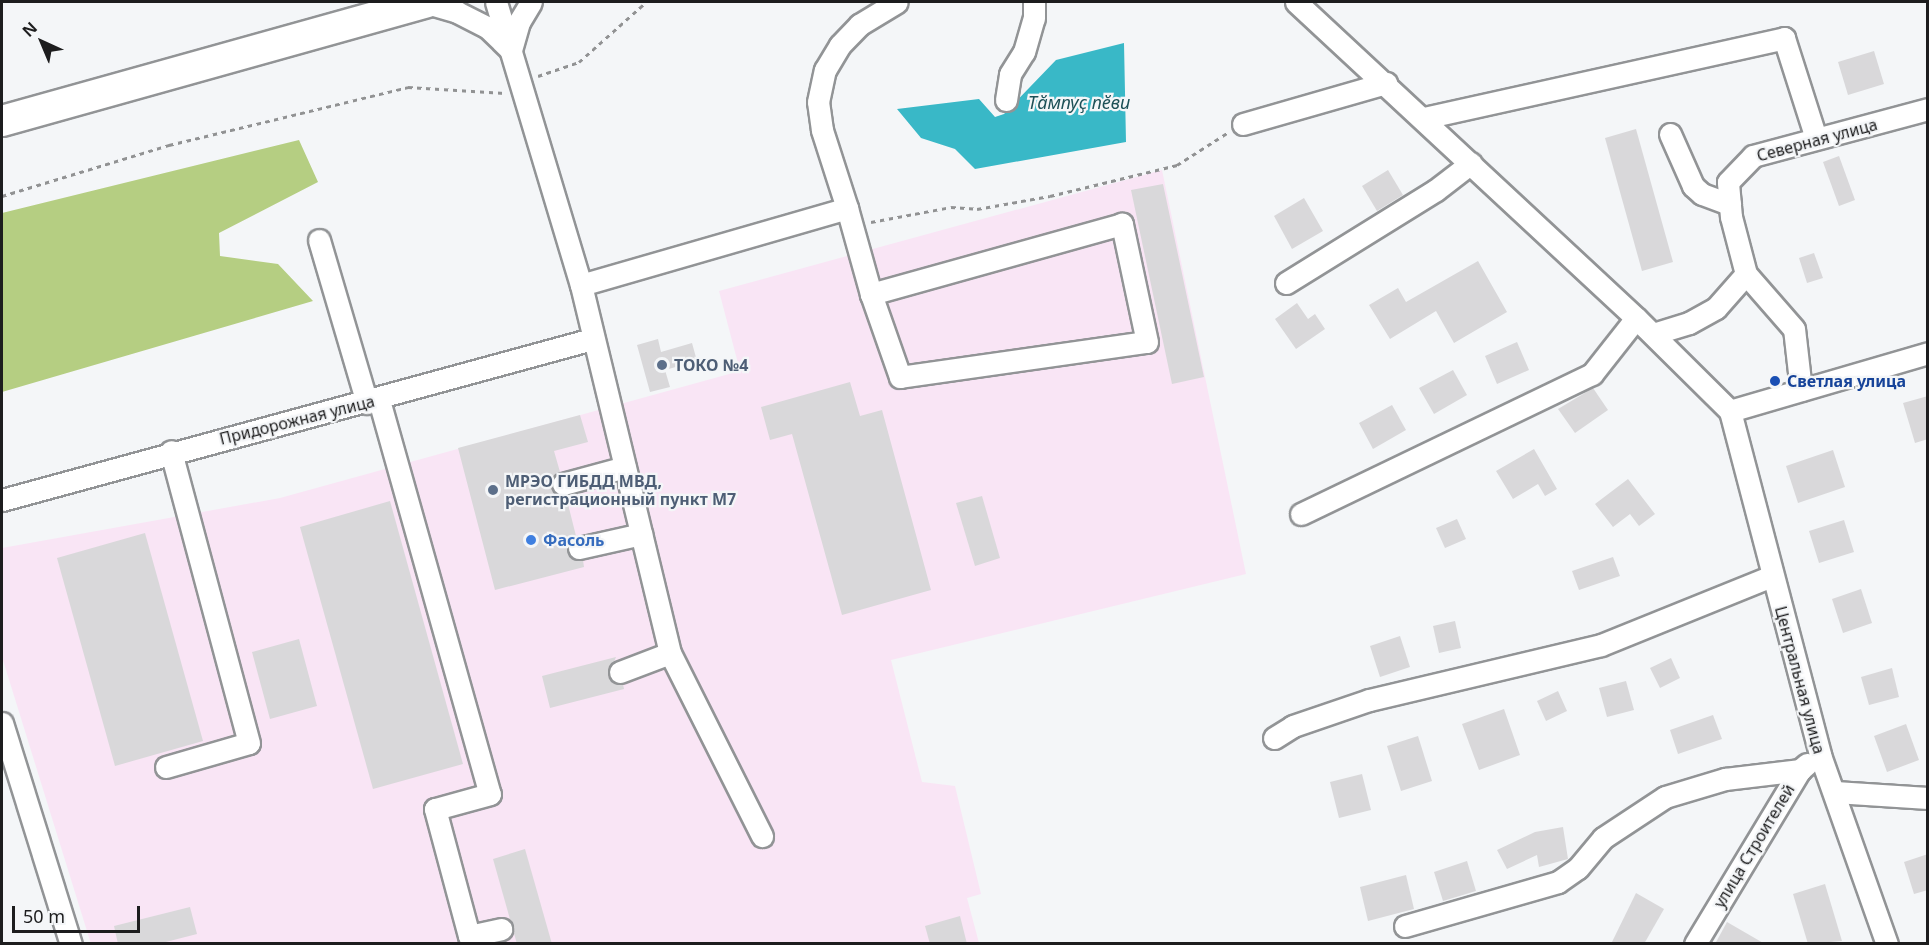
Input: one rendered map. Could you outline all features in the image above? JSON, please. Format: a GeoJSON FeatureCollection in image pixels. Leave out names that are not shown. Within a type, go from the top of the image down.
{"type":"FeatureCollection","features":[{"type":"Feature","properties":{"kind":"highway"},"geometry":{"type":"LineString","coordinates":[[2,121],[425,2]]}},
{"type":"Feature","properties":{"kind":"street"},"geometry":{"type":"LineString","coordinates":[[425,2],[457,12],[488,27],[511,51]]}},
{"type":"Feature","properties":{"kind":"street"},"geometry":{"type":"LineString","coordinates":[[496,2],[581,285],[592,339],[670,653],[762,836]]}},
{"type":"Feature","properties":{"kind":"street"},"geometry":{"type":"LineString","coordinates":[[511,51],[519,22],[531,2]]}},
{"type":"Feature","properties":{"kind":"street"},"geometry":{"type":"LineString","coordinates":[[871,294],[1122,224],[1147,342],[900,377],[871,294],[819,111],[825,70],[840,45],[859,25],[897,2]]}},
{"type":"Feature","properties":{"kind":"street"},"geometry":{"type":"LineString","coordinates":[[1006,100],[1010,74],[1024,52],[1034,18],[1034,2]]}},
{"type":"Feature","properties":{"kind":"street"},"geometry":{"type":"LineString","coordinates":[[1296,2],[1424,118],[1653,334],[1730,411],[1928,353]]}},
{"type":"Feature","properties":{"kind":"street"},"geometry":{"type":"LineString","coordinates":[[1424,118],[1784,38],[1816,138]]}},
{"type":"Feature","properties":{"kind":"street"},"geometry":{"type":"LineString","coordinates":[[1243,124],[1386,83]]}},
{"type":"Feature","properties":{"kind":"street","name":"Северная улица"},"geometry":{"type":"LineString","coordinates":[[1801,390],[1794,329],[1746,274],[1730,204],[1728,182],[1753,156],[1928,109]]}},
{"type":"Feature","properties":{"kind":"street"},"geometry":{"type":"LineString","coordinates":[[1670,134],[1693,186],[1702,194],[1730,204]]}},
{"type":"Feature","properties":{"kind":"street"},"geometry":{"type":"LineString","coordinates":[[1286,283],[1436,190],[1471,163]]}},
{"type":"Feature","properties":{"kind":"street"},"geometry":{"type":"LineString","coordinates":[[581,285],[849,217]]}},
{"type":"Feature","properties":{"kind":"street"},"geometry":{"type":"LineString","coordinates":[[320,240],[373,401],[490,794],[435,808],[469,936],[501,929]]}},
{"type":"Feature","properties":{"kind":"street"},"geometry":{"type":"LineString","coordinates":[[1653,334],[1689,323],[1716,308],[1746,274]]}},
{"type":"Feature","properties":{"kind":"street"},"geometry":{"type":"LineString","coordinates":[[1301,514],[1592,374],[1636,318]]}},
{"type":"Feature","properties":{"kind":"street","name":"Придорожная улица"},"geometry":{"type":"LineString","coordinates":[[2,500],[171,451],[373,401],[592,339]]}},
{"type":"Feature","properties":{"kind":"street","name":"Центральная улица"},"geometry":{"type":"LineString","coordinates":[[1730,411],[1820,755],[1887,944]]}},
{"type":"Feature","properties":{"kind":"street"},"geometry":{"type":"LineString","coordinates":[[166,767],[249,743],[171,451]]}},
{"type":"Feature","properties":{"kind":"street"},"geometry":{"type":"LineString","coordinates":[[563,484],[625,466]]}},
{"type":"Feature","properties":{"kind":"street"},"geometry":{"type":"LineString","coordinates":[[579,548],[641,534]]}},
{"type":"Feature","properties":{"kind":"street"},"geometry":{"type":"LineString","coordinates":[[1274,738],[1293,726],[1369,700],[1601,645],[1772,576]]}},
{"type":"Feature","properties":{"kind":"street"},"geometry":{"type":"LineString","coordinates":[[620,672],[670,653]]}},
{"type":"Feature","properties":{"kind":"street"},"geometry":{"type":"LineString","coordinates":[[2,723],[8,763],[71,944]]}},
{"type":"Feature","properties":{"kind":"street","name":"улица Строителей"},"geometry":{"type":"LineString","coordinates":[[1695,944],[1800,770],[1820,755]]}},
{"type":"Feature","properties":{"kind":"street"},"geometry":{"type":"LineString","coordinates":[[1404,926],[1558,882],[1578,868],[1617,826],[1665,797],[1725,779],[1800,770]]}},
{"type":"Feature","properties":{"kind":"street"},"geometry":{"type":"LineString","coordinates":[[1835,792],[1928,798]]}},
{"type":"Feature","properties":{"kind":"path"},"geometry":{"type":"LineString","coordinates":[[2,196],[169,145],[408,87],[523,88],[579,62],[646,2]]}},
{"type":"Feature","properties":{"kind":"path"},"geometry":{"type":"LineString","coordinates":[[849,217],[951,207],[977,208],[1050,196],[1177,165],[1243,124]]}},
{"type":"Feature","properties":{"kind":"shaded area"},"geometry":{"type":"Polygon","coordinates":[[[1162,170],[1246,574],[891,660],[922,782],[955,786],[981,894],[967,898],[979,943],[91,944],[2,657],[2,548],[280,498],[740,371],[719,291],[1162,170]]]}},
{"type":"Feature","properties":{"kind":"green space"},"geometry":{"type":"Polygon","coordinates":[[[299,140],[318,182],[219,233],[220,256],[278,264],[313,301],[2,392],[2,213],[299,140]]]}},
{"type":"Feature","properties":{"kind":"water","name":"Тӑмпуҫ пӗви"},"geometry":{"type":"Polygon","coordinates":[[[1124,43],[1126,142],[975,169],[955,149],[921,138],[897,109],[979,99],[995,117],[1004,114],[1056,60],[1124,43]]]}},
{"type":"Feature","properties":{"kind":"building"},"geometry":{"type":"Polygon","coordinates":[[[1874,51],[1884,84],[1848,95],[1838,62],[1874,51]]]}},
{"type":"Feature","properties":{"kind":"building"},"geometry":{"type":"Polygon","coordinates":[[[1636,129],[1673,262],[1642,271],[1605,138],[1636,129]]]}},
{"type":"Feature","properties":{"kind":"building"},"geometry":{"type":"Polygon","coordinates":[[[1839,156],[1855,200],[1839,206],[1823,162],[1839,156]]]}},
{"type":"Feature","properties":{"kind":"building"},"geometry":{"type":"Polygon","coordinates":[[[1388,170],[1403,195],[1377,211],[1362,186],[1388,170]]]}},
{"type":"Feature","properties":{"kind":"building"},"geometry":{"type":"Polygon","coordinates":[[[1163,184],[1204,377],[1172,384],[1131,190],[1163,184]]]}},
{"type":"Feature","properties":{"kind":"building"},"geometry":{"type":"Polygon","coordinates":[[[1304,198],[1323,231],[1292,249],[1274,216],[1304,198]]]}},
{"type":"Feature","properties":{"kind":"building"},"geometry":{"type":"Polygon","coordinates":[[[1814,253],[1823,278],[1807,283],[1799,258],[1814,253]]]}},
{"type":"Feature","properties":{"kind":"building"},"geometry":{"type":"Polygon","coordinates":[[[1478,261],[1507,312],[1454,343],[1436,311],[1390,339],[1369,305],[1398,288],[1406,302],[1478,261]]]}},
{"type":"Feature","properties":{"kind":"building"},"geometry":{"type":"Polygon","coordinates":[[[1297,303],[1308,319],[1315,314],[1325,329],[1296,349],[1275,319],[1297,303]]]}},
{"type":"Feature","properties":{"kind":"building","name":"ТОКО №4"},"geometry":{"type":"Polygon","coordinates":[[[658,339],[661,352],[692,343],[697,361],[665,370],[670,387],[650,392],[637,345],[658,339]]]}},
{"type":"Feature","properties":{"kind":"building"},"geometry":{"type":"Polygon","coordinates":[[[1517,342],[1529,370],[1497,384],[1485,356],[1517,342]]]}},
{"type":"Feature","properties":{"kind":"building"},"geometry":{"type":"Polygon","coordinates":[[[1453,370],[1467,395],[1434,414],[1419,388],[1453,370]]]}},
{"type":"Feature","properties":{"kind":"building"},"geometry":{"type":"Polygon","coordinates":[[[850,382],[860,416],[882,410],[931,590],[842,615],[792,434],[770,440],[761,407],[850,382]]]}},
{"type":"Feature","properties":{"kind":"building"},"geometry":{"type":"Polygon","coordinates":[[[1593,388],[1608,410],[1575,433],[1558,409],[1593,388]]]}},
{"type":"Feature","properties":{"kind":"building"},"geometry":{"type":"Polygon","coordinates":[[[1928,396],[1928,439],[1915,443],[1903,403],[1928,396]]]}},
{"type":"Feature","properties":{"kind":"building"},"geometry":{"type":"Polygon","coordinates":[[[1392,405],[1406,430],[1373,449],[1359,423],[1392,405]]]}},
{"type":"Feature","properties":{"kind":"building"},"geometry":{"type":"Polygon","coordinates":[[[580,415],[588,442],[554,451],[560,472],[554,476],[551,487],[555,493],[566,496],[576,536],[567,544],[567,551],[575,560],[583,560],[584,567],[495,590],[458,448],[580,415]]]}},
{"type":"Feature","properties":{"kind":"building"},"geometry":{"type":"Polygon","coordinates":[[[1534,449],[1557,489],[1545,496],[1538,484],[1513,499],[1496,471],[1534,449]]]}},
{"type":"Feature","properties":{"kind":"building"},"geometry":{"type":"Polygon","coordinates":[[[1833,450],[1845,487],[1798,503],[1786,466],[1833,450]]]}},
{"type":"Feature","properties":{"kind":"building"},"geometry":{"type":"Polygon","coordinates":[[[1628,479],[1655,514],[1639,526],[1630,514],[1613,527],[1595,504],[1628,479]]]}},
{"type":"Feature","properties":{"kind":"building"},"geometry":{"type":"Polygon","coordinates":[[[982,496],[1000,558],[975,566],[956,503],[982,496]]]}},
{"type":"Feature","properties":{"kind":"building"},"geometry":{"type":"Polygon","coordinates":[[[390,501],[463,764],[373,789],[300,527],[390,501]]]}},
{"type":"Feature","properties":{"kind":"building"},"geometry":{"type":"Polygon","coordinates":[[[1457,519],[1466,539],[1445,548],[1436,528],[1457,519]]]}},
{"type":"Feature","properties":{"kind":"building"},"geometry":{"type":"Polygon","coordinates":[[[1844,520],[1854,552],[1819,563],[1809,531],[1844,520]]]}},
{"type":"Feature","properties":{"kind":"building"},"geometry":{"type":"Polygon","coordinates":[[[145,533],[203,741],[115,766],[57,558],[145,533]]]}},
{"type":"Feature","properties":{"kind":"building"},"geometry":{"type":"Polygon","coordinates":[[[1613,557],[1620,576],[1579,590],[1572,571],[1613,557]]]}},
{"type":"Feature","properties":{"kind":"building"},"geometry":{"type":"Polygon","coordinates":[[[1861,589],[1872,623],[1843,633],[1832,599],[1861,589]]]}},
{"type":"Feature","properties":{"kind":"building"},"geometry":{"type":"Polygon","coordinates":[[[1455,621],[1461,648],[1439,653],[1433,626],[1455,621]]]}},
{"type":"Feature","properties":{"kind":"building"},"geometry":{"type":"Polygon","coordinates":[[[1400,636],[1410,667],[1380,677],[1370,646],[1400,636]]]}},
{"type":"Feature","properties":{"kind":"building"},"geometry":{"type":"Polygon","coordinates":[[[299,639],[317,706],[270,719],[252,652],[299,639]]]}},
{"type":"Feature","properties":{"kind":"building"},"geometry":{"type":"Polygon","coordinates":[[[616,657],[608,676],[612,682],[623,684],[624,689],[550,708],[542,676],[616,657]]]}},
{"type":"Feature","properties":{"kind":"building"},"geometry":{"type":"Polygon","coordinates":[[[1671,658],[1680,678],[1660,688],[1650,668],[1671,658]]]}},
{"type":"Feature","properties":{"kind":"building"},"geometry":{"type":"Polygon","coordinates":[[[1892,668],[1899,697],[1869,705],[1861,677],[1892,668]]]}},
{"type":"Feature","properties":{"kind":"building"},"geometry":{"type":"Polygon","coordinates":[[[1626,681],[1634,710],[1607,717],[1599,688],[1626,681]]]}},
{"type":"Feature","properties":{"kind":"building"},"geometry":{"type":"Polygon","coordinates":[[[1558,691],[1567,711],[1546,721],[1537,701],[1558,691]]]}},
{"type":"Feature","properties":{"kind":"building"},"geometry":{"type":"Polygon","coordinates":[[[1504,709],[1520,755],[1479,770],[1462,724],[1504,709]]]}},
{"type":"Feature","properties":{"kind":"building"},"geometry":{"type":"Polygon","coordinates":[[[1713,715],[1722,739],[1678,754],[1670,730],[1713,715]]]}},
{"type":"Feature","properties":{"kind":"building"},"geometry":{"type":"Polygon","coordinates":[[[1906,724],[1919,760],[1887,772],[1874,736],[1906,724]]]}},
{"type":"Feature","properties":{"kind":"building"},"geometry":{"type":"Polygon","coordinates":[[[1418,736],[1432,781],[1401,791],[1387,746],[1418,736]]]}},
{"type":"Feature","properties":{"kind":"building"},"geometry":{"type":"Polygon","coordinates":[[[1362,774],[1371,810],[1339,818],[1330,782],[1362,774]]]}},
{"type":"Feature","properties":{"kind":"building"},"geometry":{"type":"Polygon","coordinates":[[[1563,827],[1568,859],[1539,867],[1537,855],[1507,869],[1497,850],[1535,832],[1563,827]]]}},
{"type":"Feature","properties":{"kind":"building"},"geometry":{"type":"Polygon","coordinates":[[[525,849],[552,944],[517,944],[493,859],[525,849]]]}},
{"type":"Feature","properties":{"kind":"building"},"geometry":{"type":"Polygon","coordinates":[[[1928,854],[1928,890],[1914,894],[1904,862],[1928,854]]]}},
{"type":"Feature","properties":{"kind":"building"},"geometry":{"type":"Polygon","coordinates":[[[1467,861],[1476,891],[1443,901],[1434,872],[1467,861]]]}},
{"type":"Feature","properties":{"kind":"building"},"geometry":{"type":"Polygon","coordinates":[[[1406,875],[1414,909],[1368,921],[1360,887],[1406,875]]]}},
{"type":"Feature","properties":{"kind":"building"},"geometry":{"type":"Polygon","coordinates":[[[1825,884],[1842,941],[1808,944],[1793,894],[1825,884]]]}},
{"type":"Feature","properties":{"kind":"building"},"geometry":{"type":"Polygon","coordinates":[[[1636,893],[1664,909],[1644,944],[1611,944],[1636,893]]]}},
{"type":"Feature","properties":{"kind":"building"},"geometry":{"type":"Polygon","coordinates":[[[190,907],[197,934],[158,944],[118,944],[114,926],[190,907]]]}},
{"type":"Feature","properties":{"kind":"building"},"geometry":{"type":"Polygon","coordinates":[[[960,916],[967,944],[930,944],[925,926],[960,916]]]}},
{"type":"Feature","properties":{"kind":"building"},"geometry":{"type":"Polygon","coordinates":[[[1727,922],[1765,944],[1715,944],[1727,922]]]}},
{"type":"Feature","properties":{"kind":"place","name":"ТОКО №4"},"geometry":{"type":"Point","coordinates":[662,365]}},
{"type":"Feature","properties":{"kind":"place","name":"Светлая улица"},"geometry":{"type":"Point","coordinates":[1775,381]}},
{"type":"Feature","properties":{"kind":"place","name":"МРЭО ГИБДД МВД, регистрационный пункт М7"},"geometry":{"type":"Point","coordinates":[493,490]}},
{"type":"Feature","properties":{"kind":"place","name":"Фасоль"},"geometry":{"type":"Point","coordinates":[531,540]}}]}
